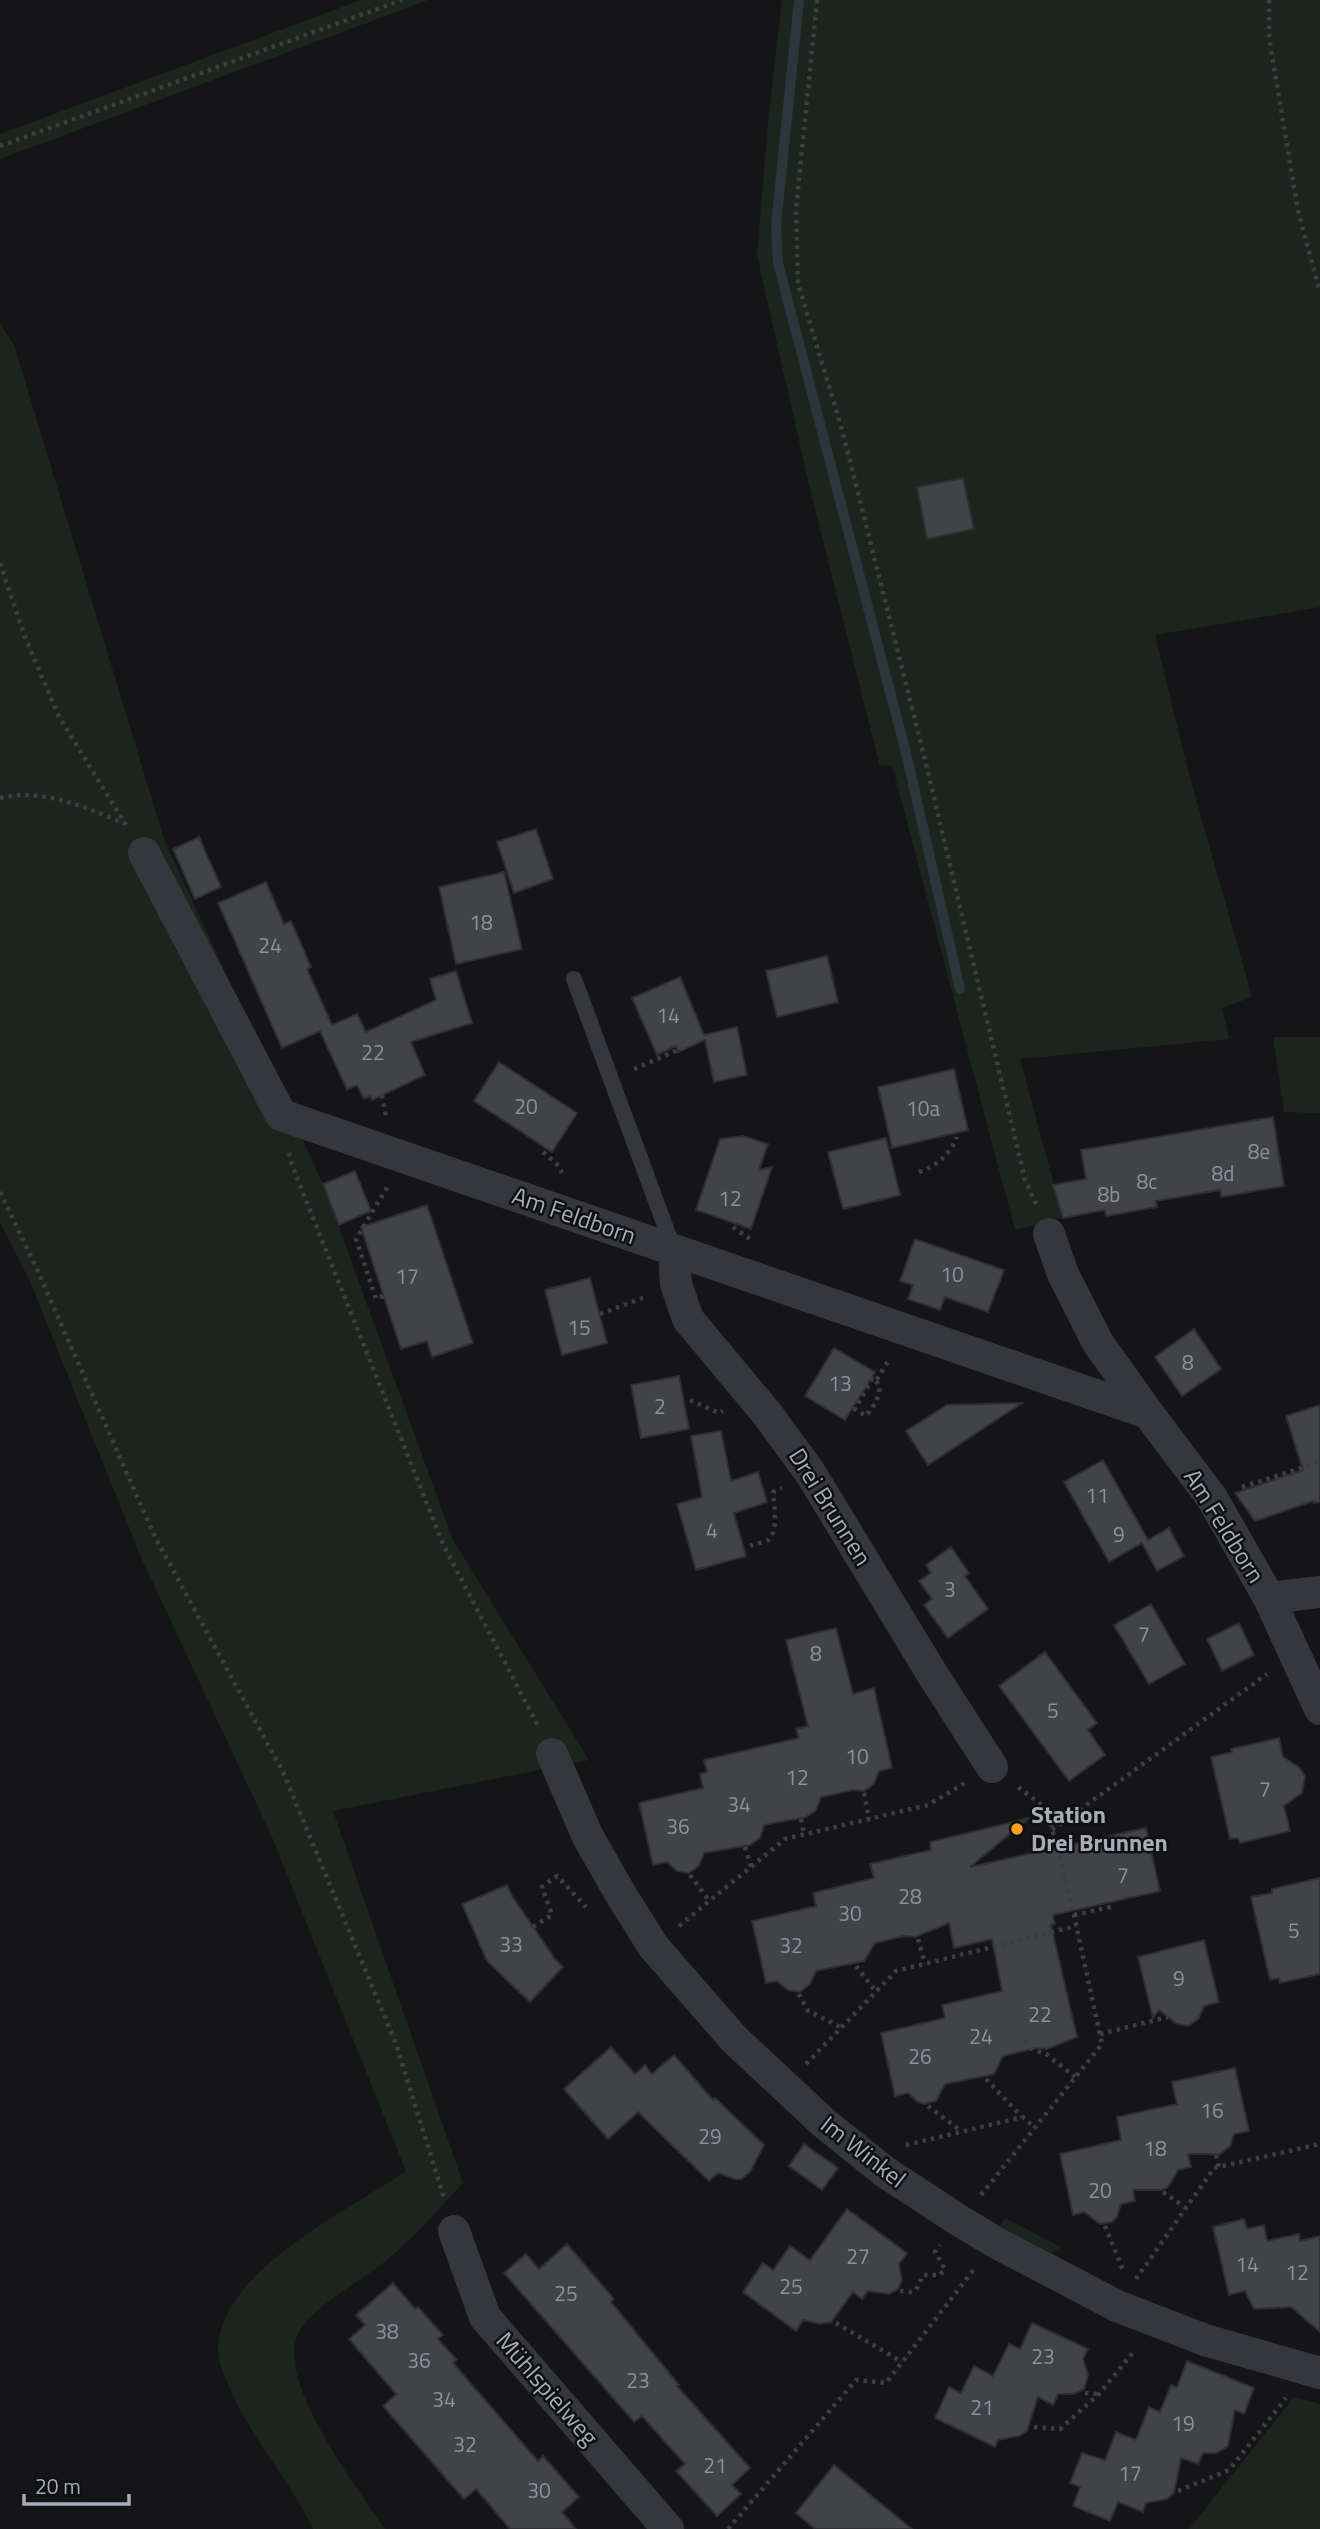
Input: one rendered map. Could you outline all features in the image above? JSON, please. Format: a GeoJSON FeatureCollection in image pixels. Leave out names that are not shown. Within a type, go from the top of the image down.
{"type":"FeatureCollection","features":[{"type":"Feature","properties":{"kind":"street"},"geometry":{"type":"LineString","coordinates":[[144,853],[281,1115]]}},
{"type":"Feature","properties":{"kind":"street","name":"Am Feldborn"},"geometry":{"type":"LineString","coordinates":[[281,1115],[1148,1413]]}},
{"type":"Feature","properties":{"kind":"street","name":"Am Feldborn"},"geometry":{"type":"LineString","coordinates":[[1049,1234],[1063,1274],[1098,1343],[1212,1498],[1269,1598],[1320,1592]]}},
{"type":"Feature","properties":{"kind":"street","name":"Drei Brunnen"},"geometry":{"type":"LineString","coordinates":[[674,1250],[676,1284],[688,1319],[768,1415],[811,1474],[992,1767]]}},
{"type":"Feature","properties":{"kind":"street"},"geometry":{"type":"LineString","coordinates":[[1269,1598],[1320,1709]]}},
{"type":"Feature","properties":{"kind":"street","name":"Im Winkel"},"geometry":{"type":"LineString","coordinates":[[552,1754],[588,1837],[653,1946],[734,2039],[824,2123],[885,2172],[995,2242],[1117,2306],[1205,2340],[1320,2373]]}},
{"type":"Feature","properties":{"kind":"street","name":"Mühlspielweg"},"geometry":{"type":"LineString","coordinates":[[454,2231],[485,2317],[668,2529]]}},
{"type":"Feature","properties":{"kind":"lane"},"geometry":{"type":"LineString","coordinates":[[574,979],[674,1250]]}},
{"type":"Feature","properties":{"kind":"path"},"geometry":{"type":"LineString","coordinates":[[0,146],[402,0]]}},
{"type":"Feature","properties":{"kind":"path"},"geometry":{"type":"LineString","coordinates":[[817,0],[796,209],[798,283],[843,433],[922,747],[1025,1180],[1049,1234]]}},
{"type":"Feature","properties":{"kind":"path"},"geometry":{"type":"LineString","coordinates":[[1269,0],[1269,37],[1298,211],[1320,292]]}},
{"type":"Feature","properties":{"kind":"path"},"geometry":{"type":"LineString","coordinates":[[0,563],[25,637],[59,717],[144,853]]}},
{"type":"Feature","properties":{"kind":"path"},"geometry":{"type":"LineString","coordinates":[[0,798],[19,794],[58,799],[86,807],[126,824]]}},
{"type":"Feature","properties":{"kind":"path"},"geometry":{"type":"LineString","coordinates":[[611,1079],[685,1046],[683,1043]]}},
{"type":"Feature","properties":{"kind":"path"},"geometry":{"type":"LineString","coordinates":[[281,1115],[292,1165],[443,1544],[552,1754]]}},
{"type":"Feature","properties":{"kind":"path"},"geometry":{"type":"LineString","coordinates":[[919,1172],[941,1160],[953,1148],[957,1137]]}},
{"type":"Feature","properties":{"kind":"path"},"geometry":{"type":"LineString","coordinates":[[383,1296],[376,1298],[356,1239],[404,1158]]}},
{"type":"Feature","properties":{"kind":"path"},"geometry":{"type":"LineString","coordinates":[[0,1192],[155,1537],[227,1673],[284,1772],[396,2044],[454,2231]]}},
{"type":"Feature","properties":{"kind":"path"},"geometry":{"type":"LineString","coordinates":[[600,1314],[642,1298]]}},
{"type":"Feature","properties":{"kind":"path"},"geometry":{"type":"LineString","coordinates":[[872,1379],[876,1381],[880,1387],[876,1404],[866,1416],[855,1409],[860,1397],[872,1379]]}},
{"type":"Feature","properties":{"kind":"path"},"geometry":{"type":"LineString","coordinates":[[1212,1498],[1320,1461]]}},
{"type":"Feature","properties":{"kind":"path"},"geometry":{"type":"LineString","coordinates":[[750,1546],[768,1540],[772,1534],[774,1492],[811,1474]]}},
{"type":"Feature","properties":{"kind":"path"},"geometry":{"type":"LineString","coordinates":[[1052,1830],[1267,1674],[1300,1663]]}},
{"type":"Feature","properties":{"kind":"path"},"geometry":{"type":"LineString","coordinates":[[698,1911],[785,1839],[929,1805],[992,1767],[1046,1809],[1074,1915],[1102,2044],[990,2182]]}},
{"type":"Feature","properties":{"kind":"path"},"geometry":{"type":"LineString","coordinates":[[863,1793],[870,1819]]}},
{"type":"Feature","properties":{"kind":"path"},"geometry":{"type":"LineString","coordinates":[[801,1819],[804,1834]]}},
{"type":"Feature","properties":{"kind":"path"},"geometry":{"type":"LineString","coordinates":[[745,1847],[751,1867]]}},
{"type":"Feature","properties":{"kind":"path"},"geometry":{"type":"LineString","coordinates":[[690,1875],[710,1902]]}},
{"type":"Feature","properties":{"kind":"path"},"geometry":{"type":"LineString","coordinates":[[533,1927],[552,1914],[542,1887],[557,1876],[590,1910],[620,1893]]}},
{"type":"Feature","properties":{"kind":"path"},"geometry":{"type":"LineString","coordinates":[[1074,1915],[1115,1906]]}},
{"type":"Feature","properties":{"kind":"path"},"geometry":{"type":"LineString","coordinates":[[813,2059],[896,1972],[1076,1926]]}},
{"type":"Feature","properties":{"kind":"path"},"geometry":{"type":"LineString","coordinates":[[918,1939],[925,1964]]}},
{"type":"Feature","properties":{"kind":"path"},"geometry":{"type":"LineString","coordinates":[[856,1966],[876,1992]]}},
{"type":"Feature","properties":{"kind":"path"},"geometry":{"type":"LineString","coordinates":[[799,1994],[807,2010],[842,2028]]}},
{"type":"Feature","properties":{"kind":"path"},"geometry":{"type":"LineString","coordinates":[[1100,2034],[1168,2017]]}},
{"type":"Feature","properties":{"kind":"path"},"geometry":{"type":"LineString","coordinates":[[1025,2041],[1033,2050],[1046,2054],[1075,2077]]}},
{"type":"Feature","properties":{"kind":"path"},"geometry":{"type":"LineString","coordinates":[[986,2079],[1035,2128]]}},
{"type":"Feature","properties":{"kind":"path"},"geometry":{"type":"LineString","coordinates":[[928,2106],[961,2132]]}},
{"type":"Feature","properties":{"kind":"path"},"geometry":{"type":"LineString","coordinates":[[915,2154],[904,2146],[1023,2117]]}},
{"type":"Feature","properties":{"kind":"path"},"geometry":{"type":"LineString","coordinates":[[1141,2271],[1214,2168],[1320,2144]]}},
{"type":"Feature","properties":{"kind":"path"},"geometry":{"type":"LineString","coordinates":[[1216,2155],[1219,2167]]}},
{"type":"Feature","properties":{"kind":"path"},"geometry":{"type":"LineString","coordinates":[[1163,2192],[1186,2208]]}},
{"type":"Feature","properties":{"kind":"path"},"geometry":{"type":"LineString","coordinates":[[979,2197],[990,2204]]}},
{"type":"Feature","properties":{"kind":"path"},"geometry":{"type":"LineString","coordinates":[[1105,2226],[1124,2274]]}},
{"type":"Feature","properties":{"kind":"path"},"geometry":{"type":"LineString","coordinates":[[900,2291],[916,2290],[923,2275],[940,2275],[945,2269],[934,2252],[944,2240]]}},
{"type":"Feature","properties":{"kind":"path"},"geometry":{"type":"LineString","coordinates":[[729,2529],[856,2380],[886,2383],[974,2268]]}},
{"type":"Feature","properties":{"kind":"path"},"geometry":{"type":"LineString","coordinates":[[1113,2268],[1146,2283]]}},
{"type":"Feature","properties":{"kind":"path"},"geometry":{"type":"LineString","coordinates":[[836,2323],[902,2362]]}},
{"type":"Feature","properties":{"kind":"path"},"geometry":{"type":"LineString","coordinates":[[1034,2427],[1060,2429],[1099,2394],[1139,2345]]}},
{"type":"Feature","properties":{"kind":"path"},"geometry":{"type":"LineString","coordinates":[[1085,2393],[1099,2394]]}},
{"type":"Feature","properties":{"kind":"path"},"geometry":{"type":"LineString","coordinates":[[1178,2491],[1229,2470],[1290,2394]]}},
{"type":"Feature","properties":{"kind":"shaded area"},"geometry":{"type":"Polygon","coordinates":[[[361,0],[428,0],[0,159],[0,134],[361,0]]]}},
{"type":"Feature","properties":{"kind":"shaded area"},"geometry":{"type":"Polygon","coordinates":[[[782,0],[1320,0],[1320,607],[1155,635],[1187,767],[1252,997],[1222,1008],[1229,1039],[1020,1059],[1063,1218],[1015,1230],[892,765],[880,766],[810,489],[757,255],[782,0]]]}},
{"type":"Feature","properties":{"kind":"shaded area"},"geometry":{"type":"Polygon","coordinates":[[[0,324],[14,345],[164,839],[323,1184],[453,1540],[589,1760],[333,1811],[463,2183],[388,2259],[311,2317],[296,2339],[294,2360],[310,2410],[341,2464],[385,2529],[313,2529],[236,2402],[218,2352],[223,2323],[239,2295],[262,2270],[321,2224],[406,2171],[272,1837],[140,1555],[30,1281],[0,1222],[0,324]]]}},
{"type":"Feature","properties":{"kind":"shaded area"},"geometry":{"type":"Polygon","coordinates":[[[1273,1037],[1320,1037],[1320,1113],[1284,1112],[1273,1037]]]}},
{"type":"Feature","properties":{"kind":"shaded area"},"geometry":{"type":"Polygon","coordinates":[[[1005,2218],[1061,2247],[1051,2253],[1000,2226],[1005,2218]]]}},
{"type":"Feature","properties":{"kind":"shaded area"},"geometry":{"type":"Polygon","coordinates":[[[1294,2397],[1320,2404],[1320,2529],[1189,2529],[1294,2397]]]}},
{"type":"Feature","properties":{"kind":"building"},"geometry":{"type":"Polygon","coordinates":[[[963,478],[974,529],[927,539],[917,487],[963,478]]]}},
{"type":"Feature","properties":{"kind":"building"},"geometry":{"type":"Polygon","coordinates":[[[536,829],[553,879],[514,893],[497,842],[536,829]]]}},
{"type":"Feature","properties":{"kind":"building"},"geometry":{"type":"Polygon","coordinates":[[[199,837],[221,887],[195,899],[173,849],[199,837]]]}},
{"type":"Feature","properties":{"kind":"building"},"geometry":{"type":"Polygon","coordinates":[[[504,872],[522,949],[456,964],[439,887],[504,872]]]}},
{"type":"Feature","properties":{"kind":"building"},"geometry":{"type":"Polygon","coordinates":[[[266,882],[284,924],[291,921],[311,967],[307,969],[332,1025],[357,1014],[366,1032],[436,1000],[430,979],[456,971],[472,1023],[411,1042],[425,1075],[372,1100],[370,1096],[364,1099],[357,1085],[347,1090],[320,1031],[282,1048],[218,903],[266,882]]]}},
{"type":"Feature","properties":{"kind":"building"},"geometry":{"type":"Polygon","coordinates":[[[827,956],[838,1002],[777,1017],[766,971],[827,956]]]}},
{"type":"Feature","properties":{"kind":"building"},"geometry":{"type":"Polygon","coordinates":[[[680,977],[704,1035],[737,1027],[747,1075],[714,1082],[705,1040],[678,1052],[676,1046],[657,1055],[632,998],[680,977]]]}},
{"type":"Feature","properties":{"kind":"building"},"geometry":{"type":"Polygon","coordinates":[[[499,1062],[577,1113],[552,1152],[474,1101],[499,1062]]]}},
{"type":"Feature","properties":{"kind":"building"},"geometry":{"type":"Polygon","coordinates":[[[954,1069],[968,1130],[892,1148],[878,1087],[954,1069]]]}},
{"type":"Feature","properties":{"kind":"building"},"geometry":{"type":"Polygon","coordinates":[[[1273,1117],[1284,1186],[1221,1197],[1220,1190],[1156,1201],[1157,1207],[1106,1216],[1105,1210],[1063,1218],[1053,1185],[1086,1179],[1081,1150],[1273,1117]]]}},
{"type":"Feature","properties":{"kind":"building"},"geometry":{"type":"Polygon","coordinates":[[[743,1136],[768,1144],[759,1170],[772,1167],[751,1229],[696,1210],[720,1139],[743,1136]]]}},
{"type":"Feature","properties":{"kind":"building"},"geometry":{"type":"Polygon","coordinates":[[[886,1138],[900,1195],[843,1209],[828,1152],[886,1138]]]}},
{"type":"Feature","properties":{"kind":"building"},"geometry":{"type":"Polygon","coordinates":[[[355,1171],[371,1211],[339,1225],[323,1184],[355,1171]]]}},
{"type":"Feature","properties":{"kind":"building"},"geometry":{"type":"Polygon","coordinates":[[[427,1205],[473,1343],[432,1357],[427,1341],[401,1349],[361,1227],[427,1205]]]}},
{"type":"Feature","properties":{"kind":"building"},"geometry":{"type":"Polygon","coordinates":[[[915,1239],[1004,1270],[988,1312],[945,1297],[940,1310],[908,1299],[913,1285],[900,1281],[915,1239]]]}},
{"type":"Feature","properties":{"kind":"building"},"geometry":{"type":"Polygon","coordinates":[[[590,1278],[607,1343],[562,1355],[545,1290],[590,1278]]]}},
{"type":"Feature","properties":{"kind":"building"},"geometry":{"type":"Polygon","coordinates":[[[1194,1329],[1221,1369],[1182,1396],[1155,1357],[1194,1329]]]}},
{"type":"Feature","properties":{"kind":"building"},"geometry":{"type":"Polygon","coordinates":[[[834,1348],[875,1372],[845,1420],[805,1396],[834,1348]]]}},
{"type":"Feature","properties":{"kind":"building"},"geometry":{"type":"Polygon","coordinates":[[[679,1376],[689,1429],[641,1438],[631,1385],[679,1376]]]}},
{"type":"Feature","properties":{"kind":"building"},"geometry":{"type":"Polygon","coordinates":[[[1022,1403],[928,1465],[906,1431],[947,1405],[1022,1403]]]}},
{"type":"Feature","properties":{"kind":"building"},"geometry":{"type":"Polygon","coordinates":[[[1320,1405],[1320,1502],[1313,1501],[1255,1521],[1235,1493],[1303,1470],[1286,1416],[1320,1405]]]}},
{"type":"Feature","properties":{"kind":"building"},"geometry":{"type":"Polygon","coordinates":[[[721,1431],[731,1481],[758,1472],[767,1502],[734,1513],[746,1556],[696,1570],[677,1504],[702,1497],[691,1436],[721,1431]]]}},
{"type":"Feature","properties":{"kind":"building"},"geometry":{"type":"Polygon","coordinates":[[[1103,1460],[1148,1540],[1169,1528],[1184,1556],[1157,1571],[1142,1543],[1109,1562],[1064,1482],[1103,1460]]]}},
{"type":"Feature","properties":{"kind":"building"},"geometry":{"type":"Polygon","coordinates":[[[951,1547],[969,1573],[965,1576],[988,1609],[948,1638],[924,1605],[932,1599],[919,1581],[931,1573],[926,1565],[951,1547]]]}},
{"type":"Feature","properties":{"kind":"building"},"geometry":{"type":"Polygon","coordinates":[[[1151,1604],[1185,1664],[1149,1684],[1114,1625],[1151,1604]]]}},
{"type":"Feature","properties":{"kind":"building"},"geometry":{"type":"Polygon","coordinates":[[[1239,1623],[1254,1655],[1222,1671],[1207,1639],[1239,1623]]]}},
{"type":"Feature","properties":{"kind":"building"},"geometry":{"type":"Polygon","coordinates":[[[836,1628],[853,1694],[874,1688],[892,1768],[879,1771],[874,1784],[864,1791],[853,1790],[821,1797],[816,1810],[806,1817],[764,1825],[760,1838],[750,1845],[704,1853],[699,1866],[689,1873],[677,1871],[667,1862],[653,1865],[639,1803],[703,1788],[700,1774],[707,1772],[704,1760],[799,1738],[796,1729],[808,1726],[786,1640],[836,1628]]]}},
{"type":"Feature","properties":{"kind":"building"},"geometry":{"type":"Polygon","coordinates":[[[1045,1652],[1097,1723],[1088,1730],[1105,1755],[1069,1781],[999,1686],[1045,1652]]]}},
{"type":"Feature","properties":{"kind":"building"},"geometry":{"type":"Polygon","coordinates":[[[1279,1738],[1283,1757],[1300,1768],[1305,1777],[1302,1793],[1284,1806],[1290,1831],[1240,1843],[1238,1838],[1230,1839],[1211,1757],[1232,1752],[1231,1749],[1279,1738]]]}},
{"type":"Feature","properties":{"kind":"building"},"geometry":{"type":"Polygon","coordinates":[[[1029,1818],[970,1867],[1146,1828],[1160,1891],[1053,1915],[1055,1924],[1051,1925],[1077,2037],[1047,2049],[1036,2048],[1003,2056],[994,2074],[945,2084],[936,2101],[924,2104],[908,2093],[895,2096],[881,2033],[945,2018],[942,2005],[1002,1991],[992,1939],[954,1948],[949,1923],[915,1937],[904,1936],[875,1943],[864,1961],[816,1971],[810,1984],[800,1992],[788,1990],[777,1981],[766,1983],[752,1921],[816,1906],[813,1893],[874,1878],[870,1864],[931,1850],[930,1842],[1029,1818]]]}},
{"type":"Feature","properties":{"kind":"building"},"geometry":{"type":"Polygon","coordinates":[[[1320,1878],[1320,1974],[1280,1983],[1279,1978],[1270,1980],[1251,1897],[1272,1893],[1272,1889],[1320,1878]]]}},
{"type":"Feature","properties":{"kind":"building"},"geometry":{"type":"Polygon","coordinates":[[[507,1885],[563,1967],[530,2002],[487,1961],[462,1904],[507,1885]]]}},
{"type":"Feature","properties":{"kind":"building"},"geometry":{"type":"Polygon","coordinates":[[[1204,1940],[1219,2002],[1204,2006],[1199,2018],[1189,2026],[1177,2024],[1159,2010],[1153,2018],[1138,1957],[1204,1940]]]}},
{"type":"Feature","properties":{"kind":"building"},"geometry":{"type":"Polygon","coordinates":[[[611,2047],[635,2074],[645,2065],[652,2074],[674,2055],[713,2100],[715,2098],[764,2145],[750,2172],[741,2179],[718,2173],[709,2181],[638,2112],[608,2139],[564,2089],[611,2047]]]}},
{"type":"Feature","properties":{"kind":"building"},"geometry":{"type":"Polygon","coordinates":[[[1235,2068],[1249,2131],[1234,2134],[1230,2146],[1220,2154],[1188,2154],[1191,2167],[1178,2170],[1168,2187],[1162,2190],[1133,2190],[1135,2201],[1121,2204],[1117,2217],[1112,2222],[1100,2224],[1084,2212],[1073,2215],[1060,2154],[1121,2140],[1117,2117],[1177,2104],[1172,2082],[1235,2068]]]}},
{"type":"Feature","properties":{"kind":"building"},"geometry":{"type":"Polygon","coordinates":[[[804,2144],[838,2168],[822,2190],[789,2166],[804,2144]]]}},
{"type":"Feature","properties":{"kind":"building"},"geometry":{"type":"Polygon","coordinates":[[[847,2209],[907,2253],[899,2264],[902,2280],[898,2289],[889,2294],[868,2291],[862,2299],[853,2292],[831,2322],[820,2324],[803,2320],[796,2331],[743,2292],[763,2263],[773,2270],[790,2246],[810,2260],[847,2209]]]}},
{"type":"Feature","properties":{"kind":"building"},"geometry":{"type":"Polygon","coordinates":[[[1244,2219],[1247,2229],[1264,2225],[1267,2241],[1299,2234],[1300,2241],[1320,2236],[1320,2332],[1291,2307],[1254,2309],[1245,2291],[1229,2295],[1213,2227],[1244,2219]]]}},
{"type":"Feature","properties":{"kind":"building"},"geometry":{"type":"Polygon","coordinates":[[[567,2244],[614,2299],[611,2302],[679,2385],[677,2386],[750,2468],[732,2485],[741,2494],[717,2516],[676,2471],[685,2464],[642,2416],[634,2422],[504,2273],[526,2254],[539,2269],[567,2244]]]}},
{"type":"Feature","properties":{"kind":"building"},"geometry":{"type":"Polygon","coordinates":[[[393,2283],[415,2309],[418,2307],[443,2335],[438,2339],[457,2360],[453,2363],[538,2461],[543,2456],[579,2497],[562,2512],[576,2529],[510,2529],[476,2489],[464,2499],[383,2406],[396,2394],[349,2339],[365,2325],[356,2315],[393,2283]]]}},
{"type":"Feature","properties":{"kind":"building"},"geometry":{"type":"Polygon","coordinates":[[[1032,2323],[1088,2349],[1083,2359],[1088,2375],[1084,2389],[1073,2394],[1058,2394],[1053,2405],[1038,2397],[1027,2431],[1019,2436],[998,2440],[995,2447],[935,2418],[949,2387],[961,2393],[974,2366],[993,2376],[1009,2344],[1020,2349],[1032,2323]]]}},
{"type":"Feature","properties":{"kind":"building"},"geometry":{"type":"Polygon","coordinates":[[[1187,2361],[1254,2388],[1244,2414],[1235,2410],[1228,2446],[1217,2453],[1203,2453],[1198,2464],[1181,2458],[1174,2493],[1167,2499],[1146,2503],[1143,2512],[1118,2502],[1110,2521],[1073,2506],[1080,2487],[1070,2483],[1082,2453],[1105,2460],[1116,2432],[1136,2440],[1149,2407],[1160,2412],[1171,2385],[1177,2387],[1187,2361]]]}},
{"type":"Feature","properties":{"kind":"building"},"geometry":{"type":"Polygon","coordinates":[[[834,2465],[912,2529],[815,2529],[796,2513],[834,2465]]]}},
{"type":"Feature","properties":{"kind":"waterway"},"geometry":{"type":"LineString","coordinates":[[799,0],[776,225],[778,263],[906,753],[960,989]]}},
{"type":"Feature","properties":{"kind":"place","name":"Station Drei Brunnen"},"geometry":{"type":"Point","coordinates":[1017,1829]}}]}
